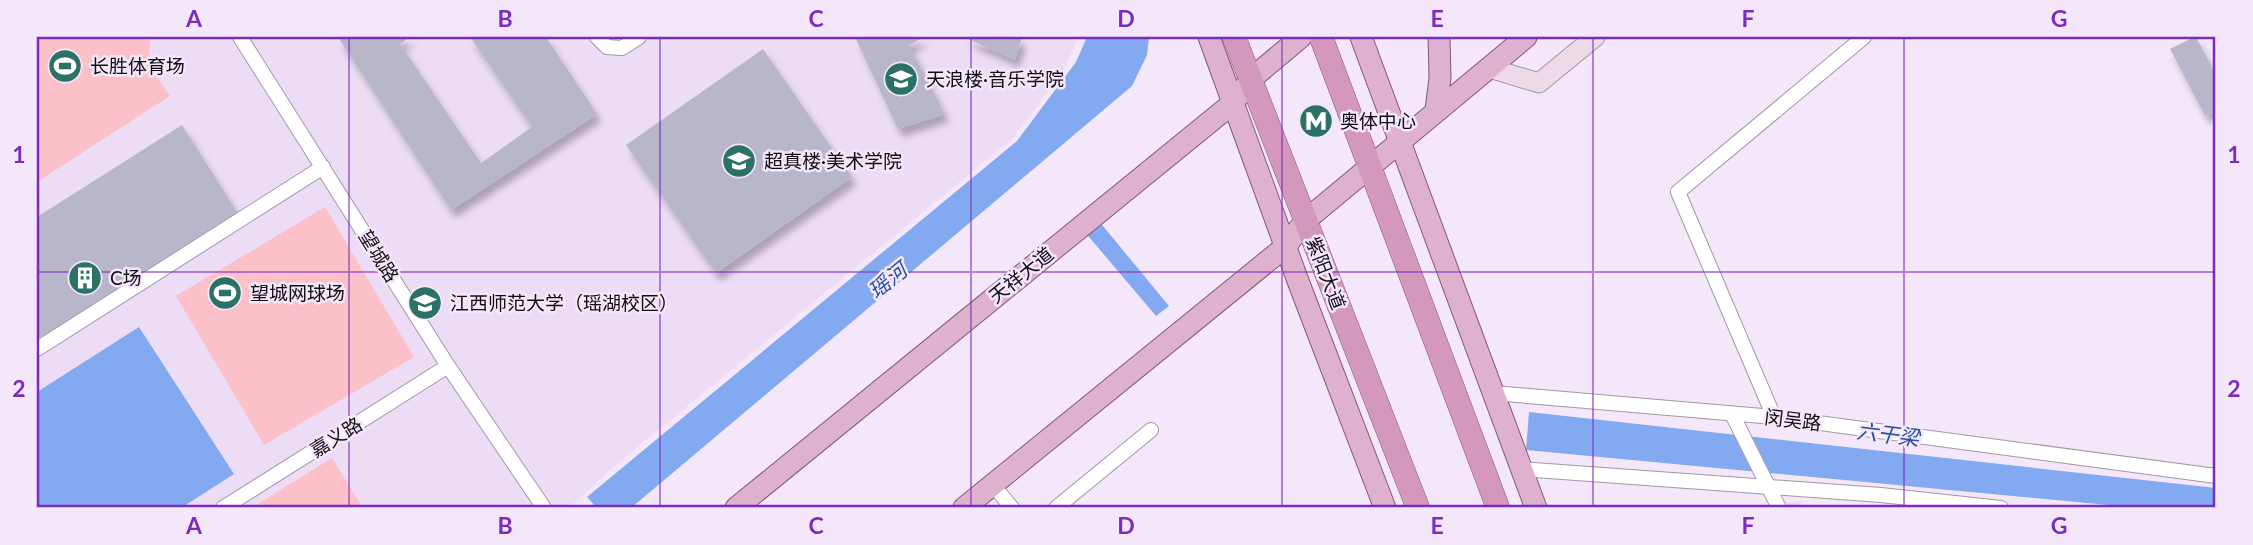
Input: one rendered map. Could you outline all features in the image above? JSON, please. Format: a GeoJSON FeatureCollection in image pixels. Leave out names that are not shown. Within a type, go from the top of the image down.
{"type":"FeatureCollection","features":[{"type":"Feature","properties":{"kind":"highway","name":"紫阳大道"},"geometry":{"type":"LineString","coordinates":[[1234,37],[1418,508]]}},
{"type":"Feature","properties":{"kind":"highway"},"geometry":{"type":"LineString","coordinates":[[1321,37],[1498,508]]}},
{"type":"Feature","properties":{"kind":"main road"},"geometry":{"type":"LineString","coordinates":[[1209,37],[1285,247],[1385,508]]}},
{"type":"Feature","properties":{"kind":"main road","name":"天祥大道"},"geometry":{"type":"LineString","coordinates":[[736,508],[1233,103],[1251,79],[1301,37]]}},
{"type":"Feature","properties":{"kind":"main road"},"geometry":{"type":"LineString","coordinates":[[1360,37],[1536,508]]}},
{"type":"Feature","properties":{"kind":"main road"},"geometry":{"type":"LineString","coordinates":[[1436,110],[1440,78],[1439,37]]}},
{"type":"Feature","properties":{"kind":"main road"},"geometry":{"type":"LineString","coordinates":[[964,508],[1285,247],[1306,220],[1526,37]]}},
{"type":"Feature","properties":{"kind":"main road"},"geometry":{"type":"LineString","coordinates":[[1489,68],[1539,83],[1595,37]]}},
{"type":"Feature","properties":{"kind":"street"},"geometry":{"type":"LineString","coordinates":[[597,37],[607,47],[622,48],[639,37]]}},
{"type":"Feature","properties":{"kind":"street"},"geometry":{"type":"LineString","coordinates":[[1774,417],[1678,192],[1864,37]]}},
{"type":"Feature","properties":{"kind":"street","name":"望城路"},"geometry":{"type":"LineString","coordinates":[[242,38],[449,366],[543,507]]}},
{"type":"Feature","properties":{"kind":"street"},"geometry":{"type":"LineString","coordinates":[[37,349],[323,167]]}},
{"type":"Feature","properties":{"kind":"street","name":"嘉义路"},"geometry":{"type":"LineString","coordinates":[[223,508],[449,366]]}},
{"type":"Feature","properties":{"kind":"street","name":"闵吴路"},"geometry":{"type":"LineString","coordinates":[[1493,393],[1774,417],[2216,476]]}},
{"type":"Feature","properties":{"kind":"street"},"geometry":{"type":"LineString","coordinates":[[1732,414],[1779,508]]}},
{"type":"Feature","properties":{"kind":"street"},"geometry":{"type":"LineString","coordinates":[[1056,508],[1151,429]]}},
{"type":"Feature","properties":{"kind":"street"},"geometry":{"type":"LineString","coordinates":[[1521,469],[1881,495],[2001,508]]}},
{"type":"Feature","properties":{"kind":"street"},"geometry":{"type":"LineString","coordinates":[[993,485],[1012,508]]}},
{"type":"Feature","properties":{"kind":"shaded area","name":"江西师范大学（瑶湖校区）"},"geometry":{"type":"Polygon","coordinates":[[[37,37],[1078,37],[1065,68],[1014,137],[611,469],[569,508],[37,508],[37,37]]]}},
{"type":"Feature","properties":{"kind":"shaded area"},"geometry":{"type":"Polygon","coordinates":[[[37,37],[151,37],[148,64],[170,96],[37,182],[37,37]]]}},
{"type":"Feature","properties":{"kind":"shaded area"},"geometry":{"type":"Polygon","coordinates":[[[325,207],[414,357],[264,445],[176,296],[325,207]]]}},
{"type":"Feature","properties":{"kind":"shaded area"},"geometry":{"type":"Polygon","coordinates":[[[332,458],[363,508],[251,508],[332,458]]]}},
{"type":"Feature","properties":{"kind":"shaded area"},"geometry":{"type":"Polygon","coordinates":[[[1801,501],[1805,508],[1725,508],[1801,501]]]}},
{"type":"Feature","properties":{"kind":"water","name":"瑶河"},"geometry":{"type":"Polygon","coordinates":[[[1087,37],[1149,37],[1147,55],[1132,86],[631,508],[597,508],[587,497],[1017,141],[1076,62],[1087,37]]]}},
{"type":"Feature","properties":{"kind":"water"},"geometry":{"type":"Polygon","coordinates":[[[1098,220],[1169,306],[1156,316],[1084,231],[1098,220]]]}},
{"type":"Feature","properties":{"kind":"water"},"geometry":{"type":"Polygon","coordinates":[[[139,327],[234,474],[181,508],[37,508],[37,392],[139,327]]]}},
{"type":"Feature","properties":{"kind":"water"},"geometry":{"type":"Polygon","coordinates":[[[1529,412],[2216,488],[2216,508],[2140,508],[1526,450],[1529,412]]]}},
{"type":"Feature","properties":{"kind":"building"},"geometry":{"type":"Polygon","coordinates":[[[338,37],[410,37],[400,44],[481,163],[532,127],[470,37],[546,37],[597,114],[451,210],[338,37]]]}},
{"type":"Feature","properties":{"kind":"building","name":"天浪楼·音乐学院"},"geometry":{"type":"Polygon","coordinates":[[[855,37],[924,37],[909,45],[945,114],[898,129],[855,37]]]}},
{"type":"Feature","properties":{"kind":"building","name":"天浪楼·音乐学院"},"geometry":{"type":"Polygon","coordinates":[[[964,37],[1022,37],[1015,60],[964,37]]]}},
{"type":"Feature","properties":{"kind":"building"},"geometry":{"type":"Polygon","coordinates":[[[2194,37],[2216,75],[2216,110],[2205,116],[2170,49],[2194,37]]]}},
{"type":"Feature","properties":{"kind":"building","name":"超真楼·美术学院"},"geometry":{"type":"Polygon","coordinates":[[[763,49],[852,177],[716,273],[626,145],[763,49]]]}},
{"type":"Feature","properties":{"kind":"building","name":"C场"},"geometry":{"type":"Polygon","coordinates":[[[182,125],[237,212],[37,339],[37,217],[182,125]]]}},
{"type":"Feature","properties":{"kind":"place","name":"长胜体育场"},"geometry":{"type":"Point","coordinates":[65,66]}},
{"type":"Feature","properties":{"kind":"place","name":"天浪楼·音乐学院"},"geometry":{"type":"Point","coordinates":[901,79]}},
{"type":"Feature","properties":{"kind":"place","name":"奥体中心"},"geometry":{"type":"Point","coordinates":[1316,121]}},
{"type":"Feature","properties":{"kind":"place","name":"超真楼·美术学院"},"geometry":{"type":"Point","coordinates":[739,161]}},
{"type":"Feature","properties":{"kind":"place","name":"C场"},"geometry":{"type":"Point","coordinates":[85,278]}},
{"type":"Feature","properties":{"kind":"place","name":"望城网球场"},"geometry":{"type":"Point","coordinates":[225,293]}},
{"type":"Feature","properties":{"kind":"place","name":"江西师范大学（瑶湖校区）"},"geometry":{"type":"Point","coordinates":[425,303]}},
{"type":"Feature","properties":{"kind":"water label","name":"六干梁"},"geometry":{"type":"Point","coordinates":[1888,435]}}]}
